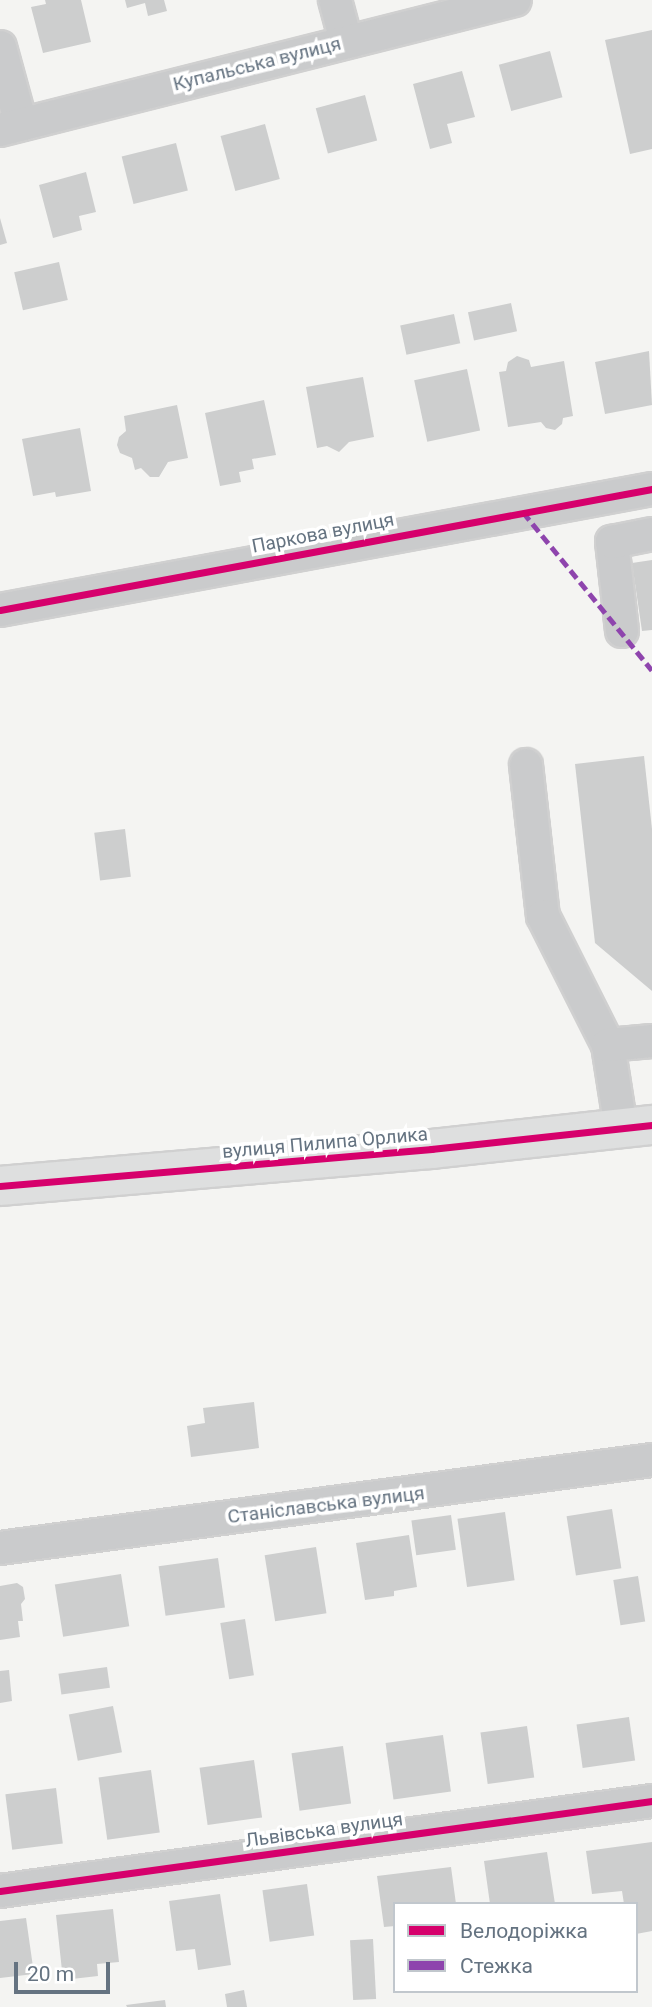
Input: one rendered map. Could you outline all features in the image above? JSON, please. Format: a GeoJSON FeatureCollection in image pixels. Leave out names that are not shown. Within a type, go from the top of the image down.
{"type":"FeatureCollection","features":[{"type":"Feature","properties":{"kind":"main road","name":"вулиця Пилипа Орлика"},"geometry":{"type":"LineString","coordinates":[[0,1186],[431,1149],[636,1126]]}},
{"type":"Feature","properties":{"kind":"street"},"geometry":{"type":"LineString","coordinates":[[335,0],[346,41]]}},
{"type":"Feature","properties":{"kind":"street","name":"Купальська вулиця"},"geometry":{"type":"LineString","coordinates":[[10,127],[515,0]]}},
{"type":"Feature","properties":{"kind":"street"},"geometry":{"type":"LineString","coordinates":[[0,47],[10,127]]}},
{"type":"Feature","properties":{"kind":"street","name":"Паркова вулиця"},"geometry":{"type":"LineString","coordinates":[[0,610],[652,489]]}},
{"type":"Feature","properties":{"kind":"street"},"geometry":{"type":"LineString","coordinates":[[622,631],[612,542],[652,534]]}},
{"type":"Feature","properties":{"kind":"street"},"geometry":{"type":"LineString","coordinates":[[526,765],[542,916],[608,1045],[636,1126]]}},
{"type":"Feature","properties":{"kind":"street"},"geometry":{"type":"LineString","coordinates":[[608,1045],[652,1041]]}},
{"type":"Feature","properties":{"kind":"street","name":"Станіславська вулиця"},"geometry":{"type":"LineString","coordinates":[[0,1548],[652,1460]]}},
{"type":"Feature","properties":{"kind":"street","name":"Львівська вулиця"},"geometry":{"type":"LineString","coordinates":[[0,1891],[652,1801]]}},
{"type":"Feature","properties":{"kind":"building"},"geometry":{"type":"Polygon","coordinates":[[[45,0],[81,0],[91,42],[43,53],[31,7],[46,4],[45,0]]]}},
{"type":"Feature","properties":{"kind":"building"},"geometry":{"type":"Polygon","coordinates":[[[125,0],[164,0],[167,11],[148,16],[145,3],[127,8],[125,0]]]}},
{"type":"Feature","properties":{"kind":"building"},"geometry":{"type":"Polygon","coordinates":[[[652,30],[652,149],[630,154],[605,40],[652,30]]]}},
{"type":"Feature","properties":{"kind":"building"},"geometry":{"type":"Polygon","coordinates":[[[550,51],[562,97],[511,111],[499,65],[550,51]]]}},
{"type":"Feature","properties":{"kind":"building"},"geometry":{"type":"Polygon","coordinates":[[[462,71],[475,117],[447,124],[452,143],[430,149],[413,84],[462,71]]]}},
{"type":"Feature","properties":{"kind":"building"},"geometry":{"type":"Polygon","coordinates":[[[365,95],[377,140],[328,154],[316,108],[365,95]]]}},
{"type":"Feature","properties":{"kind":"building"},"geometry":{"type":"Polygon","coordinates":[[[265,124],[280,179],[235,191],[221,136],[265,124]]]}},
{"type":"Feature","properties":{"kind":"building"},"geometry":{"type":"Polygon","coordinates":[[[176,143],[188,191],[134,204],[122,157],[176,143]]]}},
{"type":"Feature","properties":{"kind":"building"},"geometry":{"type":"Polygon","coordinates":[[[86,172],[96,212],[79,216],[82,230],[53,238],[39,185],[86,172]]]}},
{"type":"Feature","properties":{"kind":"building"},"geometry":{"type":"Polygon","coordinates":[[[0,218],[7,243],[0,245],[0,218]]]}},
{"type":"Feature","properties":{"kind":"building"},"geometry":{"type":"Polygon","coordinates":[[[59,262],[68,300],[23,310],[14,272],[59,262]]]}},
{"type":"Feature","properties":{"kind":"building"},"geometry":{"type":"Polygon","coordinates":[[[511,303],[517,331],[474,341],[468,312],[511,303]]]}},
{"type":"Feature","properties":{"kind":"building"},"geometry":{"type":"Polygon","coordinates":[[[454,314],[460,343],[406,355],[400,325],[454,314]]]}},
{"type":"Feature","properties":{"kind":"building"},"geometry":{"type":"Polygon","coordinates":[[[649,351],[652,405],[605,414],[595,362],[649,351]]]}},
{"type":"Feature","properties":{"kind":"building"},"geometry":{"type":"Polygon","coordinates":[[[517,356],[529,360],[531,367],[564,361],[573,416],[563,418],[562,424],[555,430],[546,428],[541,422],[508,427],[499,372],[506,371],[508,362],[517,356]]]}},
{"type":"Feature","properties":{"kind":"building"},"geometry":{"type":"Polygon","coordinates":[[[467,369],[480,431],[427,442],[414,380],[467,369]]]}},
{"type":"Feature","properties":{"kind":"building"},"geometry":{"type":"Polygon","coordinates":[[[363,377],[374,437],[349,442],[339,452],[327,446],[317,448],[306,387],[363,377]]]}},
{"type":"Feature","properties":{"kind":"building"},"geometry":{"type":"Polygon","coordinates":[[[264,400],[276,455],[252,459],[254,469],[239,472],[241,482],[220,486],[205,413],[264,400]]]}},
{"type":"Feature","properties":{"kind":"building"},"geometry":{"type":"Polygon","coordinates":[[[177,405],[188,458],[168,462],[159,477],[150,477],[141,468],[135,470],[132,458],[120,453],[117,445],[119,437],[126,431],[124,416],[177,405]]]}},
{"type":"Feature","properties":{"kind":"building"},"geometry":{"type":"Polygon","coordinates":[[[80,428],[91,491],[56,497],[55,492],[33,496],[22,439],[80,428]]]}},
{"type":"Feature","properties":{"kind":"building"},"geometry":{"type":"Polygon","coordinates":[[[652,560],[652,630],[642,631],[632,563],[652,560]]]}},
{"type":"Feature","properties":{"kind":"building"},"geometry":{"type":"Polygon","coordinates":[[[644,756],[652,829],[652,991],[595,943],[575,764],[644,756]]]}},
{"type":"Feature","properties":{"kind":"building"},"geometry":{"type":"Polygon","coordinates":[[[125,829],[131,877],[100,880],[94,833],[125,829]]]}},
{"type":"Feature","properties":{"kind":"building"},"geometry":{"type":"Polygon","coordinates":[[[254,1402],[259,1448],[191,1457],[187,1426],[205,1423],[203,1408],[254,1402]]]}},
{"type":"Feature","properties":{"kind":"building"},"geometry":{"type":"Polygon","coordinates":[[[612,1509],[621,1568],[576,1575],[567,1516],[612,1509]]]}},
{"type":"Feature","properties":{"kind":"building"},"geometry":{"type":"Polygon","coordinates":[[[505,1512],[515,1580],[467,1587],[457,1519],[505,1512]]]}},
{"type":"Feature","properties":{"kind":"building"},"geometry":{"type":"Polygon","coordinates":[[[451,1515],[456,1550],[416,1555],[411,1521],[451,1515]]]}},
{"type":"Feature","properties":{"kind":"building"},"geometry":{"type":"Polygon","coordinates":[[[409,1535],[417,1587],[394,1591],[394,1596],[365,1600],[356,1543],[409,1535]]]}},
{"type":"Feature","properties":{"kind":"building"},"geometry":{"type":"Polygon","coordinates":[[[316,1547],[326,1613],[275,1621],[265,1555],[316,1547]]]}},
{"type":"Feature","properties":{"kind":"building"},"geometry":{"type":"Polygon","coordinates":[[[218,1558],[225,1608],[166,1616],[159,1566],[218,1558]]]}},
{"type":"Feature","properties":{"kind":"building"},"geometry":{"type":"Polygon","coordinates":[[[121,1574],[129,1626],[63,1637],[55,1584],[121,1574]]]}},
{"type":"Feature","properties":{"kind":"building"},"geometry":{"type":"Polygon","coordinates":[[[638,1576],[645,1621],[621,1625],[613,1580],[638,1576]]]}},
{"type":"Feature","properties":{"kind":"building"},"geometry":{"type":"Polygon","coordinates":[[[17,1583],[23,1587],[25,1599],[21,1604],[23,1621],[18,1621],[20,1637],[0,1640],[0,1586],[17,1583]]]}},
{"type":"Feature","properties":{"kind":"building"},"geometry":{"type":"Polygon","coordinates":[[[245,1619],[254,1675],[229,1679],[220,1623],[245,1619]]]}},
{"type":"Feature","properties":{"kind":"building"},"geometry":{"type":"Polygon","coordinates":[[[107,1667],[110,1688],[61,1695],[58,1674],[107,1667]]]}},
{"type":"Feature","properties":{"kind":"building"},"geometry":{"type":"Polygon","coordinates":[[[9,1670],[12,1701],[0,1703],[0,1671],[9,1670]]]}},
{"type":"Feature","properties":{"kind":"building"},"geometry":{"type":"Polygon","coordinates":[[[113,1706],[122,1752],[78,1761],[69,1715],[113,1706]]]}},
{"type":"Feature","properties":{"kind":"building"},"geometry":{"type":"Polygon","coordinates":[[[629,1717],[635,1761],[583,1768],[577,1724],[629,1717]]]}},
{"type":"Feature","properties":{"kind":"building"},"geometry":{"type":"Polygon","coordinates":[[[527,1726],[534,1777],[488,1784],[480,1733],[527,1726]]]}},
{"type":"Feature","properties":{"kind":"building"},"geometry":{"type":"Polygon","coordinates":[[[443,1735],[451,1791],[393,1800],[386,1743],[443,1735]]]}},
{"type":"Feature","properties":{"kind":"building"},"geometry":{"type":"Polygon","coordinates":[[[343,1746],[351,1803],[300,1811],[292,1753],[343,1746]]]}},
{"type":"Feature","properties":{"kind":"building"},"geometry":{"type":"Polygon","coordinates":[[[254,1760],[262,1817],[208,1825],[200,1768],[254,1760]]]}},
{"type":"Feature","properties":{"kind":"building"},"geometry":{"type":"Polygon","coordinates":[[[151,1770],[160,1832],[107,1840],[99,1777],[151,1770]]]}},
{"type":"Feature","properties":{"kind":"building"},"geometry":{"type":"Polygon","coordinates":[[[56,1788],[63,1844],[12,1850],[5,1794],[56,1788]]]}},
{"type":"Feature","properties":{"kind":"building"},"geometry":{"type":"Polygon","coordinates":[[[652,1842],[652,1931],[638,1934],[638,1902],[624,1902],[622,1891],[592,1894],[586,1851],[652,1842]]]}},
{"type":"Feature","properties":{"kind":"building"},"geometry":{"type":"Polygon","coordinates":[[[547,1852],[555,1902],[490,1902],[484,1861],[547,1852]]]}},
{"type":"Feature","properties":{"kind":"building"},"geometry":{"type":"Polygon","coordinates":[[[451,1867],[456,1902],[393,1902],[393,1926],[384,1927],[377,1876],[451,1867]]]}},
{"type":"Feature","properties":{"kind":"building"},"geometry":{"type":"Polygon","coordinates":[[[307,1884],[314,1935],[270,1942],[262,1890],[307,1884]]]}},
{"type":"Feature","properties":{"kind":"building"},"geometry":{"type":"Polygon","coordinates":[[[220,1894],[231,1965],[198,1970],[195,1949],[176,1951],[169,1901],[220,1894]]]}},
{"type":"Feature","properties":{"kind":"building"},"geometry":{"type":"Polygon","coordinates":[[[113,1909],[119,1962],[97,1964],[98,1976],[63,1980],[56,1915],[113,1909]]]}},
{"type":"Feature","properties":{"kind":"building"},"geometry":{"type":"Polygon","coordinates":[[[26,1918],[34,1974],[0,1978],[0,1921],[26,1918]]]}},
{"type":"Feature","properties":{"kind":"building"},"geometry":{"type":"Polygon","coordinates":[[[373,1939],[376,1999],[353,2000],[350,1940],[373,1939]]]}},
{"type":"Feature","properties":{"kind":"building"},"geometry":{"type":"Polygon","coordinates":[[[244,1990],[247,2007],[227,2007],[225,1994],[244,1990]]]}},
{"type":"Feature","properties":{"kind":"building"},"geometry":{"type":"Polygon","coordinates":[[[165,2000],[166,2007],[126,2005],[165,2000]]]}},
{"type":"Feature","properties":{"kind":"marked path"},"geometry":{"type":"LineString","coordinates":[[523,512],[652,670]]}},
{"type":"Feature","properties":{"kind":"cycle path"},"geometry":{"type":"LineString","coordinates":[[0,610],[652,489]]}},
{"type":"Feature","properties":{"kind":"cycle path"},"geometry":{"type":"LineString","coordinates":[[0,1186],[431,1149],[652,1125]]}},
{"type":"Feature","properties":{"kind":"cycle path"},"geometry":{"type":"LineString","coordinates":[[0,1891],[652,1801]]}}]}
